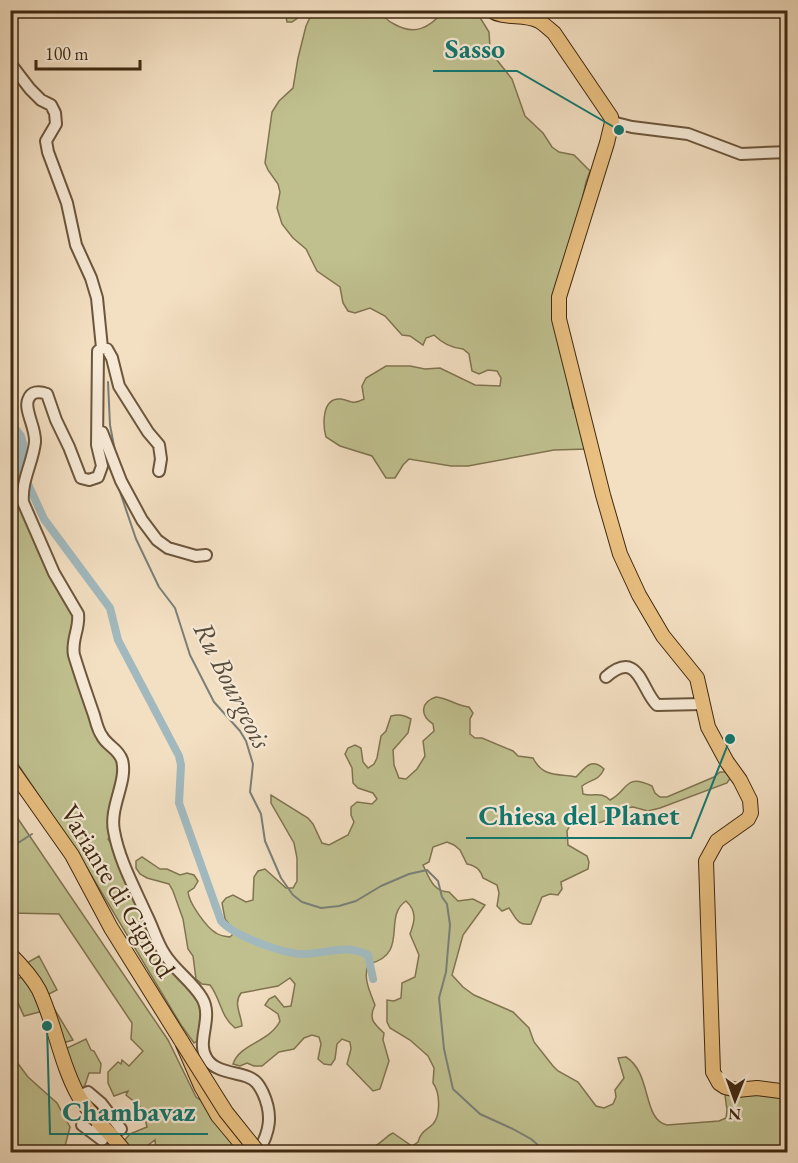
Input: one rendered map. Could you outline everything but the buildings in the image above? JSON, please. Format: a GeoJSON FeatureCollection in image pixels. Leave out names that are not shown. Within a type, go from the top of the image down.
{"type":"FeatureCollection","features":[{"type":"Feature","properties":{"kind":"main road"},"geometry":{"type":"LineString","coordinates":[[490,10],[499,15],[540,21],[554,33],[606,109],[612,122],[559,297],[559,319],[620,554],[639,595],[663,636],[697,678],[708,727],[727,762],[740,780],[751,806],[748,819],[717,841],[706,861],[713,1072],[719,1083],[725,1087],[737,1090],[757,1088],[788,1092]]}},
{"type":"Feature","properties":{"kind":"main road","name":"Variante di Gignod"},"geometry":{"type":"LineString","coordinates":[[10,767],[72,855],[111,928],[226,1112],[258,1152]]}},
{"type":"Feature","properties":{"kind":"main road"},"geometry":{"type":"LineString","coordinates":[[10,954],[38,988],[78,1096],[125,1152]]}},
{"type":"Feature","properties":{"kind":"main road","name":"Variante di Gignod"},"geometry":{"type":"LineString","coordinates":[[182,1042],[201,1086],[218,1116],[248,1152]]}},
{"type":"Feature","properties":{"kind":"street"},"geometry":{"type":"LineString","coordinates":[[10,63],[30,89],[41,100],[51,105],[56,113],[56,124],[46,141],[48,152],[67,203],[76,245],[97,298],[102,348]]}},
{"type":"Feature","properties":{"kind":"street"},"geometry":{"type":"LineString","coordinates":[[612,122],[632,127],[688,134],[741,154],[788,152]]}},
{"type":"Feature","properties":{"kind":"street"},"geometry":{"type":"LineString","coordinates":[[102,348],[98,351],[97,358],[98,453],[102,466],[98,477],[89,480],[81,478],[47,394],[39,391],[32,393],[27,401],[34,426],[35,441],[22,492],[24,508],[54,573],[78,614],[79,621],[72,646],[102,737],[117,750],[122,759],[123,768],[112,824],[114,835],[129,876],[164,953],[190,982],[207,1009],[203,1041],[207,1060],[214,1066],[249,1077],[259,1084],[269,1108],[270,1121],[266,1139],[258,1152]]}},
{"type":"Feature","properties":{"kind":"street"},"geometry":{"type":"LineString","coordinates":[[102,348],[109,352],[116,377],[128,401],[159,445],[161,459],[159,471]]}},
{"type":"Feature","properties":{"kind":"street"},"geometry":{"type":"LineString","coordinates":[[98,431],[102,432],[123,486],[142,520],[158,540],[168,548],[196,556],[206,555]]}},
{"type":"Feature","properties":{"kind":"street"},"geometry":{"type":"LineString","coordinates":[[606,677],[613,671],[632,669],[639,673],[652,701],[657,705],[702,704]]}},
{"type":"Feature","properties":{"kind":"street"},"geometry":{"type":"LineString","coordinates":[[78,1096],[88,1092],[121,1129]]}},
{"type":"Feature","properties":{"kind":"street"},"geometry":{"type":"LineString","coordinates":[[82,1125],[102,1140],[104,1136],[92,1119],[92,1114]]}},
{"type":"Feature","properties":{"kind":"green space"},"geometry":{"type":"Polygon","coordinates":[[[285,10],[308,11],[292,22],[287,22],[285,10]]]}},
{"type":"Feature","properties":{"kind":"green space"},"geometry":{"type":"Polygon","coordinates":[[[313,11],[382,11],[392,23],[402,28],[415,30],[427,26],[444,11],[476,11],[489,32],[493,55],[512,79],[525,116],[543,133],[552,147],[559,152],[574,155],[590,171],[562,273],[570,393],[573,408],[578,407],[587,449],[554,450],[468,466],[451,466],[409,459],[395,478],[386,478],[372,456],[340,446],[326,437],[324,420],[330,403],[341,399],[354,402],[364,399],[362,386],[366,378],[386,366],[440,368],[475,385],[500,386],[501,378],[497,371],[488,370],[479,374],[472,371],[469,354],[463,349],[447,345],[434,335],[426,338],[423,345],[410,336],[402,335],[385,316],[370,308],[355,313],[348,311],[343,303],[340,287],[317,271],[306,249],[282,224],[277,208],[280,192],[278,184],[265,163],[272,112],[279,101],[293,88],[306,26],[313,11]]]}},
{"type":"Feature","properties":{"kind":"green space"},"geometry":{"type":"Polygon","coordinates":[[[10,423],[21,439],[22,446],[19,470],[21,481],[17,495],[19,506],[56,585],[75,619],[73,635],[68,642],[70,653],[116,757],[118,768],[111,836],[108,839],[115,849],[160,952],[200,999],[204,1008],[200,1039],[194,1043],[81,858],[11,754],[10,423]]]}},
{"type":"Feature","properties":{"kind":"green space"},"geometry":{"type":"Polygon","coordinates":[[[436,697],[469,707],[473,713],[470,719],[470,734],[475,738],[482,738],[513,751],[518,756],[533,758],[537,765],[547,772],[576,777],[588,765],[595,764],[604,769],[597,778],[582,786],[583,794],[600,795],[610,800],[628,784],[636,781],[652,786],[660,797],[667,797],[714,777],[720,772],[727,772],[731,777],[727,783],[660,808],[648,811],[633,807],[618,809],[607,820],[593,825],[587,821],[572,822],[567,831],[568,845],[587,856],[588,869],[561,882],[562,889],[558,895],[550,894],[542,897],[531,924],[520,922],[509,908],[502,911],[497,906],[499,893],[497,885],[483,878],[479,870],[467,864],[460,850],[454,845],[447,842],[433,847],[429,862],[423,865],[435,887],[449,892],[458,901],[473,899],[485,905],[463,935],[452,975],[474,995],[513,1012],[529,1028],[534,1042],[553,1066],[578,1082],[596,1106],[604,1108],[613,1104],[616,1097],[615,1090],[624,1078],[618,1058],[626,1057],[640,1074],[654,1114],[659,1121],[667,1125],[719,1121],[726,1118],[725,1095],[787,1095],[787,1148],[772,1152],[377,1152],[375,1146],[393,1133],[412,1146],[418,1142],[422,1133],[436,1120],[439,1104],[433,1083],[434,1068],[428,1056],[410,1040],[390,1028],[387,1022],[387,1000],[394,1001],[401,998],[402,983],[415,977],[419,955],[410,934],[414,920],[413,912],[406,901],[399,908],[396,916],[389,952],[381,959],[369,964],[366,974],[375,1005],[372,1018],[384,1033],[383,1040],[389,1061],[380,1089],[373,1091],[347,1064],[351,1049],[350,1042],[342,1039],[337,1044],[335,1059],[331,1065],[324,1064],[318,1059],[321,1044],[319,1037],[312,1035],[304,1038],[294,1049],[279,1052],[262,1066],[247,1063],[240,1066],[233,1064],[242,1052],[269,1034],[280,1021],[278,1014],[265,1005],[269,999],[275,996],[284,1007],[291,1006],[295,984],[290,978],[278,986],[241,993],[238,1005],[242,1026],[235,1028],[223,1013],[210,985],[202,984],[196,979],[193,956],[188,949],[183,919],[169,884],[140,874],[136,868],[136,861],[142,857],[160,869],[167,869],[180,875],[187,873],[194,875],[198,881],[188,892],[195,908],[212,930],[219,935],[230,937],[235,932],[225,919],[222,903],[233,895],[246,902],[253,900],[254,877],[258,871],[265,869],[286,888],[293,888],[297,881],[297,858],[294,843],[271,803],[271,795],[308,818],[322,843],[329,845],[348,835],[354,822],[351,807],[357,802],[372,804],[377,799],[373,793],[358,788],[353,783],[352,768],[345,754],[348,748],[355,745],[361,748],[363,762],[368,768],[377,758],[381,736],[386,731],[391,716],[399,715],[411,719],[408,733],[393,750],[394,765],[399,778],[406,779],[417,769],[425,756],[423,741],[434,731],[433,724],[426,717],[424,709],[427,702],[436,697]]]}},
{"type":"Feature","properties":{"kind":"green space"},"geometry":{"type":"Polygon","coordinates":[[[10,807],[168,1040],[196,1097],[203,1102],[238,1152],[156,1152],[155,1140],[139,1152],[130,1152],[122,1143],[130,1134],[147,1127],[143,1109],[126,1095],[128,1091],[114,1096],[108,1083],[108,1072],[118,1062],[121,1064],[122,1060],[129,1066],[143,1051],[131,1039],[132,1023],[59,914],[11,913],[10,807]]]}},
{"type":"Feature","properties":{"kind":"green space"},"geometry":{"type":"Polygon","coordinates":[[[39,956],[57,990],[45,996],[25,964],[39,956]]]}},
{"type":"Feature","properties":{"kind":"green space"},"geometry":{"type":"Polygon","coordinates":[[[25,976],[43,1011],[24,1016],[11,988],[11,981],[25,976]]]}},
{"type":"Feature","properties":{"kind":"green space"},"geometry":{"type":"Polygon","coordinates":[[[52,1005],[73,1040],[63,1043],[52,1005]]]}},
{"type":"Feature","properties":{"kind":"green space"},"geometry":{"type":"Polygon","coordinates":[[[86,1039],[101,1064],[100,1073],[89,1073],[84,1088],[81,1089],[65,1049],[86,1039]]]}},
{"type":"Feature","properties":{"kind":"green space"},"geometry":{"type":"Polygon","coordinates":[[[10,1053],[28,1077],[57,1103],[70,1127],[64,1150],[11,1152],[10,1053]]]}},
{"type":"Feature","properties":{"kind":"waterway","name":"Ru Bourgeois"},"geometry":{"type":"LineString","coordinates":[[108,382],[110,425],[115,451]]}},
{"type":"Feature","properties":{"kind":"waterway"},"geometry":{"type":"LineString","coordinates":[[10,422],[21,436],[22,471],[44,519],[110,608],[118,640],[179,756],[181,765],[179,803],[221,921],[227,927],[248,938],[284,951],[312,954],[344,949],[368,955],[373,979]]}},
{"type":"Feature","properties":{"kind":"waterway","name":"Ru Bourgeois"},"geometry":{"type":"LineString","coordinates":[[117,483],[136,539],[159,587],[175,608],[190,655],[214,702],[246,741],[253,764],[250,792],[261,814],[265,841],[281,878],[293,895],[302,902],[321,908],[356,901],[381,886],[409,874],[427,870],[438,881],[442,897],[447,904],[450,925],[446,972],[439,998],[444,1049],[453,1089],[480,1114],[531,1139],[546,1152]]}},
{"type":"Feature","properties":{"kind":"waterway"},"geometry":{"type":"LineString","coordinates":[[10,848],[32,834]]}},
{"type":"Feature","properties":{"kind":"place","name":"Sasso"},"geometry":{"type":"Point","coordinates":[619,130]}},
{"type":"Feature","properties":{"kind":"place","name":"Chiesa del Planet"},"geometry":{"type":"Point","coordinates":[730,739]}},
{"type":"Feature","properties":{"kind":"place","name":"Chambavaz"},"geometry":{"type":"Point","coordinates":[47,1026]}}]}
